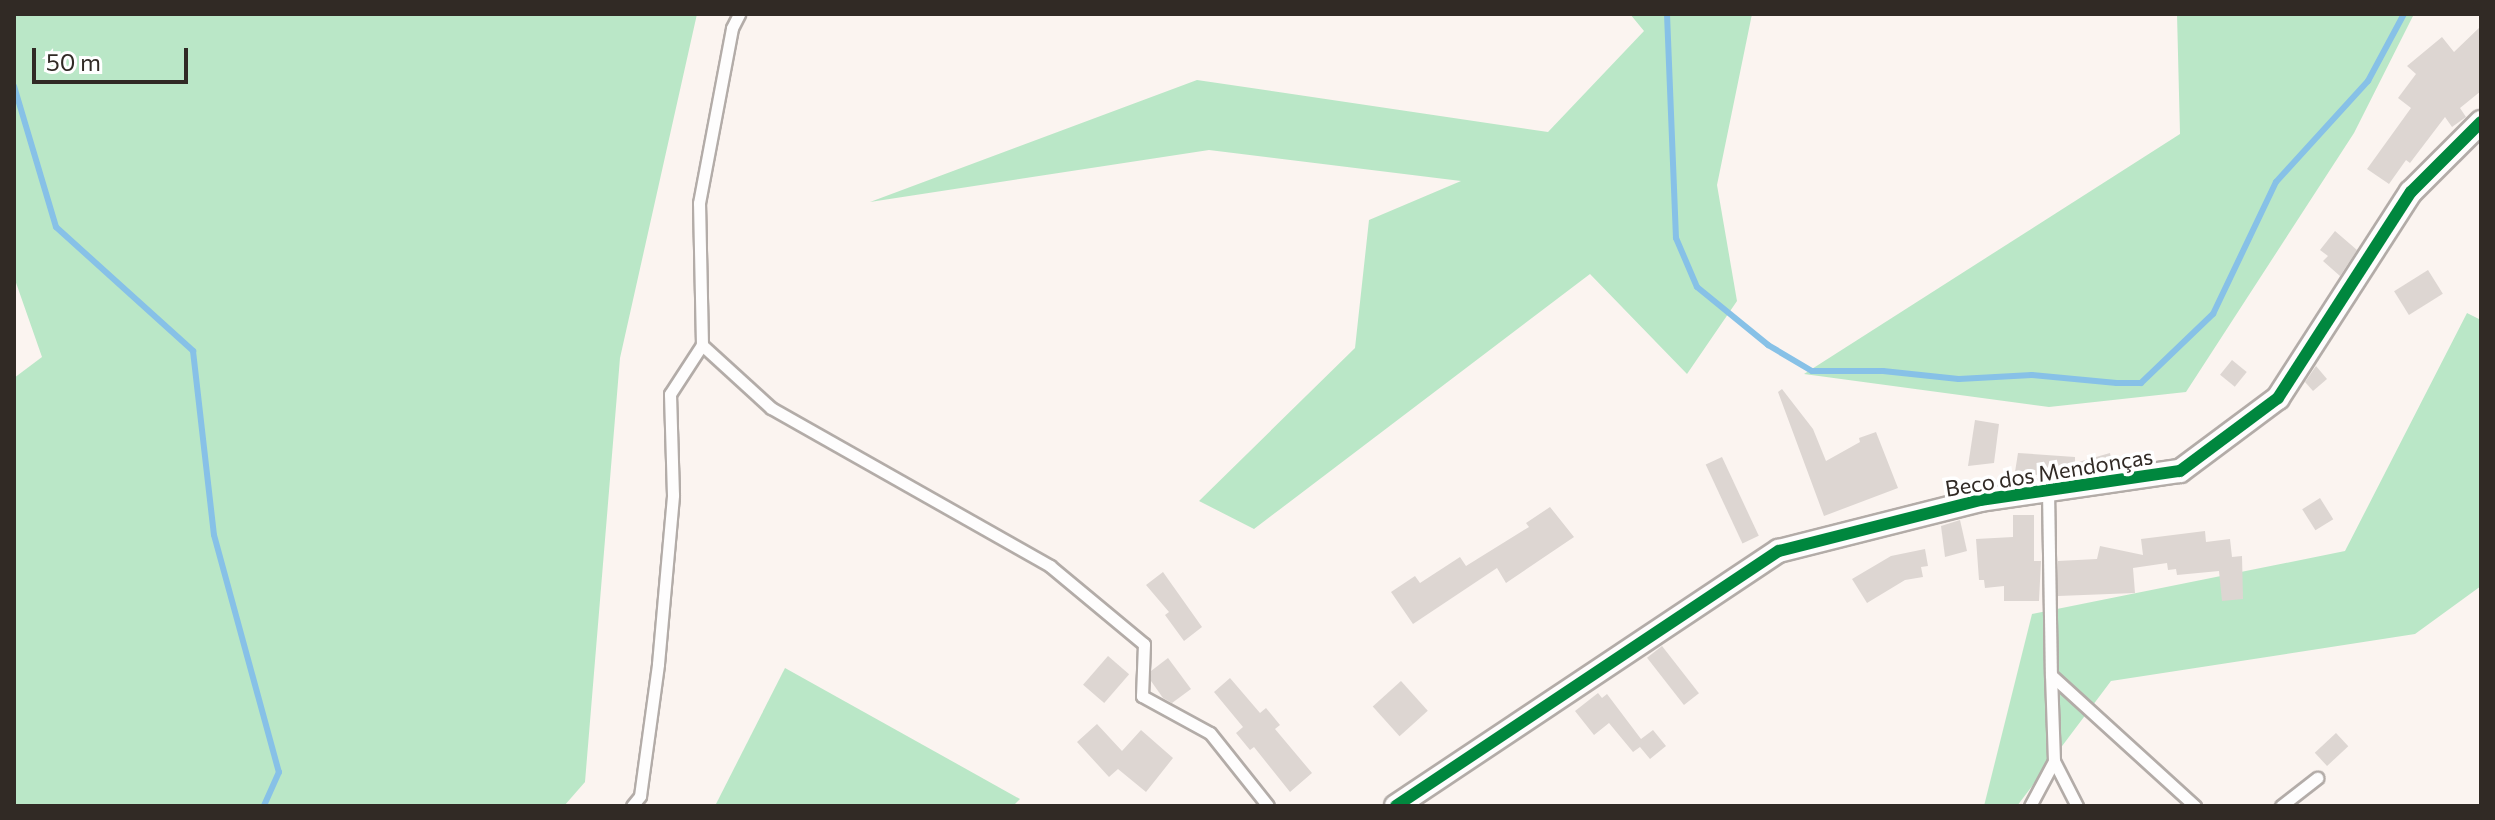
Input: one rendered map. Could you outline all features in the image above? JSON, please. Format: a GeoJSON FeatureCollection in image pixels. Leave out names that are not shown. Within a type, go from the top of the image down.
{"type":"FeatureCollection","features":[{"type":"Feature","properties":{"kind":"street","name":"Beco dos Mendonças"},"geometry":{"type":"LineString","coordinates":[[1396,806],[1779,551],[1980,500],[2180,471],[2278,398],[2411,192],[2481,122]]}},
{"type":"Feature","properties":{"kind":"lane"},"geometry":{"type":"LineString","coordinates":[[632,806],[640,796],[659,648],[673,495],[670,394],[702,345],[699,203],[732,28],[739,14]]}},
{"type":"Feature","properties":{"kind":"lane"},"geometry":{"type":"LineString","coordinates":[[702,345],[771,408],[1050,566],[1144,644],[1142,696],[1210,733],[1268,806]]}},
{"type":"Feature","properties":{"kind":"lane"},"geometry":{"type":"LineString","coordinates":[[2048,490],[2054,761],[2077,806]]}},
{"type":"Feature","properties":{"kind":"lane"},"geometry":{"type":"LineString","coordinates":[[2051,675],[2195,806]]}},
{"type":"Feature","properties":{"kind":"lane"},"geometry":{"type":"LineString","coordinates":[[2030,806],[2054,761]]}},
{"type":"Feature","properties":{"kind":"lane"},"geometry":{"type":"LineString","coordinates":[[2281,806],[2317,778]]}},
{"type":"Feature","properties":{"kind":"green space"},"geometry":{"type":"Polygon","coordinates":[[[14,14],[697,14],[620,358],[585,782],[564,806],[14,806],[14,378],[42,357],[14,277],[14,14]]]}},
{"type":"Feature","properties":{"kind":"green space"},"geometry":{"type":"Polygon","coordinates":[[[1630,14],[1752,14],[1717,185],[1737,301],[1687,374],[1590,274],[1254,529],[1199,501],[1355,348],[1369,220],[1461,181],[1209,150],[870,202],[1197,80],[1548,132],[1644,31],[1630,14]]]}},
{"type":"Feature","properties":{"kind":"green space"},"geometry":{"type":"Polygon","coordinates":[[[2177,14],[2414,14],[2354,133],[2186,392],[2049,407],[1804,374],[2180,134],[2177,14]]]}},
{"type":"Feature","properties":{"kind":"green space"},"geometry":{"type":"Polygon","coordinates":[[[2467,313],[2481,320],[2481,586],[2415,634],[2111,681],[2017,806],[1984,806],[2032,614],[2345,551],[2467,313]]]}},
{"type":"Feature","properties":{"kind":"green space"},"geometry":{"type":"Polygon","coordinates":[[[785,668],[1020,799],[1013,806],[715,806],[785,668]]]}},
{"type":"Feature","properties":{"kind":"building"},"geometry":{"type":"Polygon","coordinates":[[[2481,26],[2481,91],[2460,108],[2466,117],[2452,127],[2445,117],[2410,163],[2406,160],[2389,184],[2367,169],[2411,108],[2398,98],[2416,74],[2407,66],[2442,37],[2454,52],[2481,26]]]}},
{"type":"Feature","properties":{"kind":"building"},"geometry":{"type":"Polygon","coordinates":[[[2335,231],[2357,250],[2340,276],[2323,261],[2328,256],[2320,250],[2335,231]]]}},
{"type":"Feature","properties":{"kind":"building"},"geometry":{"type":"Polygon","coordinates":[[[2428,270],[2443,294],[2409,315],[2394,291],[2428,270]]]}},
{"type":"Feature","properties":{"kind":"building"},"geometry":{"type":"Polygon","coordinates":[[[2232,360],[2247,372],[2235,387],[2220,375],[2232,360]]]}},
{"type":"Feature","properties":{"kind":"building"},"geometry":{"type":"Polygon","coordinates":[[[2316,366],[2327,379],[2313,391],[2305,382],[2316,366]]]}},
{"type":"Feature","properties":{"kind":"building"},"geometry":{"type":"Polygon","coordinates":[[[1782,389],[1813,429],[1826,461],[1860,442],[1859,438],[1876,432],[1898,488],[1824,516],[1778,392],[1782,389]]]}},
{"type":"Feature","properties":{"kind":"building"},"geometry":{"type":"Polygon","coordinates":[[[1975,420],[1999,424],[1994,463],[1968,466],[1975,420]]]}},
{"type":"Feature","properties":{"kind":"building"},"geometry":{"type":"Polygon","coordinates":[[[2018,453],[2075,457],[2075,463],[2110,453],[2113,467],[2045,476],[2015,472],[2018,453]]]}},
{"type":"Feature","properties":{"kind":"building"},"geometry":{"type":"Polygon","coordinates":[[[1722,457],[1759,536],[1742,543],[1706,465],[1722,457]]]}},
{"type":"Feature","properties":{"kind":"building"},"geometry":{"type":"Polygon","coordinates":[[[2320,498],[2333,519],[2315,530],[2302,509],[2320,498]]]}},
{"type":"Feature","properties":{"kind":"building"},"geometry":{"type":"Polygon","coordinates":[[[1550,507],[1574,537],[1506,583],[1497,568],[1413,624],[1391,592],[1415,576],[1420,583],[1460,557],[1466,566],[1529,527],[1526,523],[1550,507]]]}},
{"type":"Feature","properties":{"kind":"building"},"geometry":{"type":"Polygon","coordinates":[[[2013,515],[2034,515],[2034,561],[2041,561],[2039,601],[2004,601],[2004,586],[1985,588],[1984,580],[1979,580],[1976,539],[2013,537],[2013,515]]]}},
{"type":"Feature","properties":{"kind":"building"},"geometry":{"type":"Polygon","coordinates":[[[1960,520],[1967,551],[1945,557],[1941,526],[1960,520]]]}},
{"type":"Feature","properties":{"kind":"building"},"geometry":{"type":"Polygon","coordinates":[[[2205,531],[2206,542],[2230,539],[2232,557],[2242,556],[2243,599],[2222,601],[2219,571],[2177,575],[2176,569],[2168,570],[2167,563],[2133,568],[2135,593],[2058,596],[2058,561],[2097,559],[2100,546],[2143,555],[2141,539],[2205,531]]]}},
{"type":"Feature","properties":{"kind":"building"},"geometry":{"type":"Polygon","coordinates":[[[1925,549],[1928,566],[1921,567],[1923,577],[1905,580],[1867,603],[1852,579],[1891,556],[1925,549]]]}},
{"type":"Feature","properties":{"kind":"building"},"geometry":{"type":"Polygon","coordinates":[[[1163,572],[1202,627],[1184,641],[1165,615],[1169,612],[1146,585],[1163,572]]]}},
{"type":"Feature","properties":{"kind":"building"},"geometry":{"type":"Polygon","coordinates":[[[1662,646],[1699,693],[1684,705],[1647,658],[1662,646]]]}},
{"type":"Feature","properties":{"kind":"building"},"geometry":{"type":"Polygon","coordinates":[[[1108,656],[1129,674],[1104,703],[1083,685],[1108,656]]]}},
{"type":"Feature","properties":{"kind":"building"},"geometry":{"type":"Polygon","coordinates":[[[1168,658],[1191,689],[1172,703],[1163,698],[1151,681],[1151,671],[1168,658]]]}},
{"type":"Feature","properties":{"kind":"building"},"geometry":{"type":"Polygon","coordinates":[[[1230,678],[1260,713],[1266,708],[1280,725],[1275,729],[1312,773],[1290,792],[1254,747],[1250,750],[1236,733],[1243,727],[1214,692],[1230,678]]]}},
{"type":"Feature","properties":{"kind":"building"},"geometry":{"type":"Polygon","coordinates":[[[1401,681],[1428,711],[1400,736],[1373,706],[1401,681]]]}},
{"type":"Feature","properties":{"kind":"building"},"geometry":{"type":"Polygon","coordinates":[[[1598,693],[1602,698],[1607,694],[1641,739],[1653,730],[1666,746],[1650,759],[1640,747],[1633,752],[1609,723],[1594,735],[1575,711],[1598,693]]]}},
{"type":"Feature","properties":{"kind":"building"},"geometry":{"type":"Polygon","coordinates":[[[1097,724],[1122,751],[1141,730],[1173,758],[1146,792],[1118,769],[1109,777],[1077,742],[1097,724]]]}},
{"type":"Feature","properties":{"kind":"building"},"geometry":{"type":"Polygon","coordinates":[[[2336,733],[2348,746],[2327,766],[2315,753],[2336,733]]]}},
{"type":"Feature","properties":{"kind":"waterway"},"geometry":{"type":"LineString","coordinates":[[1667,14],[1676,238],[1697,287],[1768,345],[1812,371],[1883,371],[1959,379],[2032,375],[2117,383],[2141,383],[2213,314],[2276,182],[2368,81],[2404,14]]}},
{"type":"Feature","properties":{"kind":"waterway"},"geometry":{"type":"LineString","coordinates":[[14,86],[56,227],[193,351],[214,535],[279,772],[264,806]]}},
{"type":"Feature","properties":{"kind":"cycle path"},"geometry":{"type":"LineString","coordinates":[[1396,806],[1779,551],[1980,500],[2180,471],[2278,398],[2411,192],[2481,122]]}}]}
